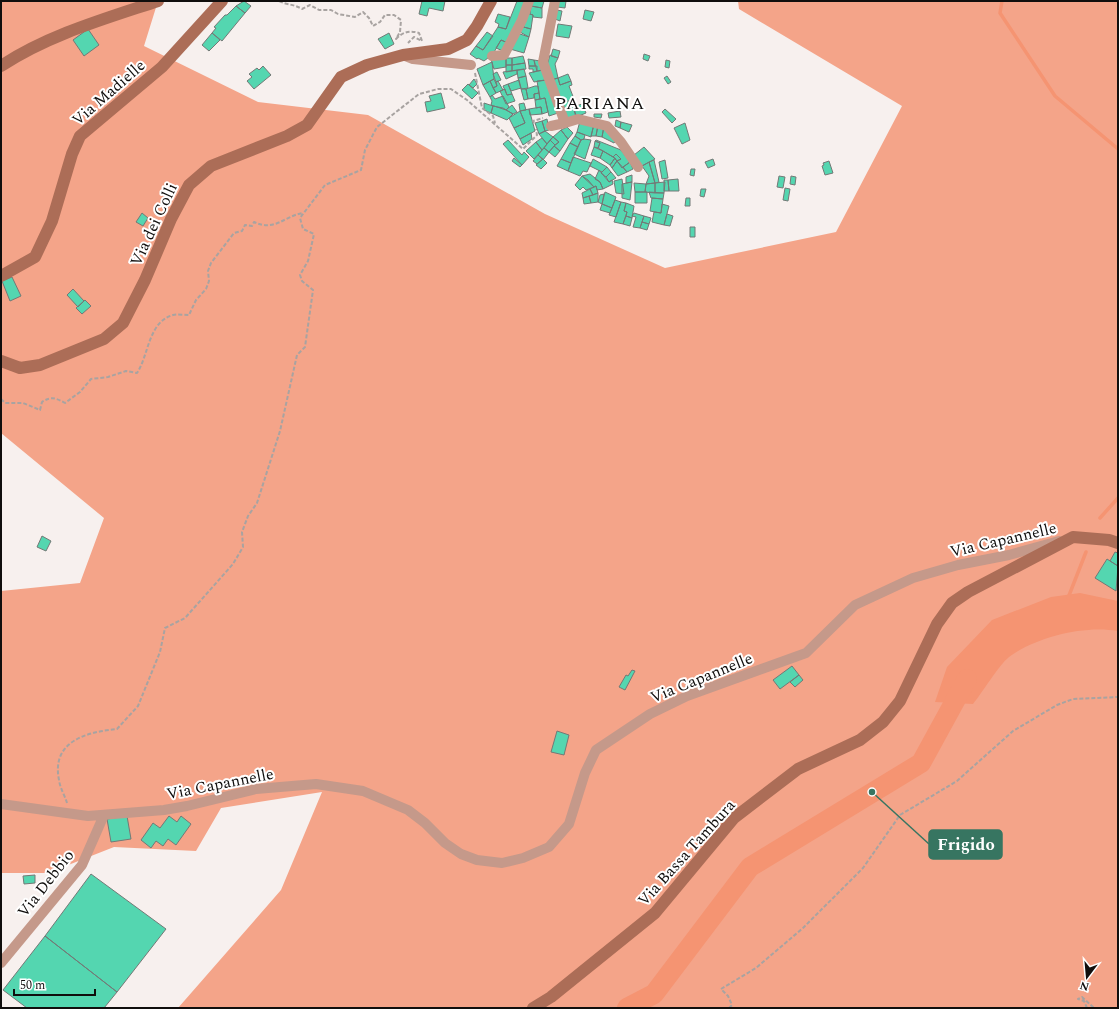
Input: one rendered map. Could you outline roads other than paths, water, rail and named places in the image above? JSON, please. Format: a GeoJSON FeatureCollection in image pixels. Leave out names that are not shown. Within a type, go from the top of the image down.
{"type":"FeatureCollection","features":[{"type":"Feature","properties":{"kind":"street"},"geometry":{"type":"LineString","coordinates":[[1,66],[24,51],[66,33],[158,1]]}},
{"type":"Feature","properties":{"kind":"street","name":"Via Madielle"},"geometry":{"type":"LineString","coordinates":[[1,276],[35,256],[52,221],[72,154],[80,136],[162,67],[222,1]]}},
{"type":"Feature","properties":{"kind":"street","name":"Via dei Colli"},"geometry":{"type":"LineString","coordinates":[[1,362],[20,368],[40,365],[104,339],[123,323],[171,219],[189,185],[210,166],[287,136],[306,125],[341,76],[367,65],[403,55],[448,49],[467,40],[491,1]]}},
{"type":"Feature","properties":{"kind":"street"},"geometry":{"type":"LineString","coordinates":[[492,56],[504,55],[522,20],[529,1]]}},
{"type":"Feature","properties":{"kind":"street"},"geometry":{"type":"LineString","coordinates":[[555,1],[543,62],[564,122]]}},
{"type":"Feature","properties":{"kind":"street","name":"Via dei Colli"},"geometry":{"type":"LineString","coordinates":[[403,55],[413,59],[471,65]]}},
{"type":"Feature","properties":{"kind":"street"},"geometry":{"type":"LineString","coordinates":[[552,126],[578,119],[607,126],[621,142],[638,167]]}},
{"type":"Feature","properties":{"kind":"street"},"geometry":{"type":"LineString","coordinates":[[1074,537],[1118,542]]}},
{"type":"Feature","properties":{"kind":"street","name":"Via Capannelle"},"geometry":{"type":"LineString","coordinates":[[1,804],[88,816],[104,815],[172,809],[256,789],[316,784],[363,791],[408,810],[425,823],[445,843],[461,854],[477,860],[502,863],[523,858],[549,847],[570,824],[585,773],[596,750],[650,714],[687,696],[806,653],[855,605],[913,578],[958,564],[1008,555],[1074,537]]}},
{"type":"Feature","properties":{"kind":"street","name":"Via Bassa Tambura"},"geometry":{"type":"LineString","coordinates":[[533,1008],[551,997],[654,912],[734,818],[798,769],[860,740],[883,722],[900,701],[937,624],[952,603],[968,592],[1074,537]]}},
{"type":"Feature","properties":{"kind":"street","name":"Via Debbio"},"geometry":{"type":"LineString","coordinates":[[1,964],[82,865],[104,815]]}},
{"type":"Feature","properties":{"kind":"waterway"},"geometry":{"type":"LineString","coordinates":[[1002,1],[1000,13],[1055,96],[1118,149]]}},
{"type":"Feature","properties":{"kind":"waterway"},"geometry":{"type":"LineString","coordinates":[[1100,518],[1118,498]]}},
{"type":"Feature","properties":{"kind":"waterway"},"geometry":{"type":"LineString","coordinates":[[1068,598],[1086,552]]}},
{"type":"Feature","properties":{"kind":"waterway"},"geometry":{"type":"LineString","coordinates":[[627,1008],[654,994],[750,867],[921,763],[967,679]]}},
{"type":"Feature","properties":{"kind":"place","name":"Frigido"},"geometry":{"type":"Point","coordinates":[872,792]}},
{"type":"Feature","properties":{"kind":"district","name":"PARIANA"},"geometry":{"type":"Point","coordinates":[600,103]}}]}
